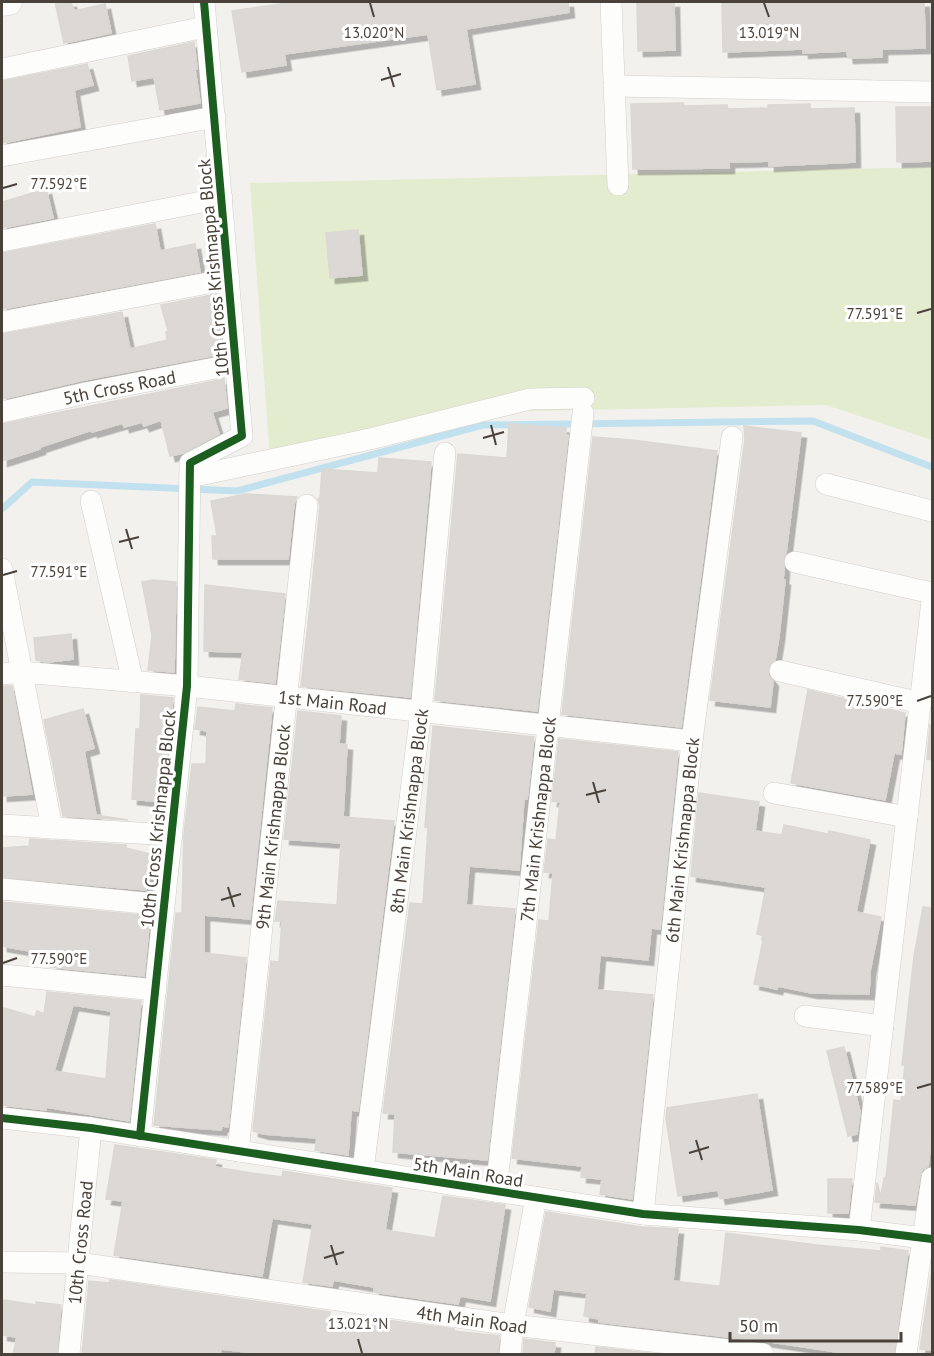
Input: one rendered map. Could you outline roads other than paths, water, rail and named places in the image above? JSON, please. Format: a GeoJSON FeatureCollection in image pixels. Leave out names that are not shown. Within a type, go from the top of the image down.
{"type":"FeatureCollection","features":[{"type":"Feature","properties":{"kind":"street"},"geometry":{"type":"LineString","coordinates":[[2,3],[9,2]]}},
{"type":"Feature","properties":{"kind":"street","name":"10th Cross Krishnappa Block"},"geometry":{"type":"LineString","coordinates":[[140,1136],[187,686],[190,463],[242,436],[204,2]]}},
{"type":"Feature","properties":{"kind":"street"},"geometry":{"type":"LineString","coordinates":[[611,2],[618,185]]}},
{"type":"Feature","properties":{"kind":"street"},"geometry":{"type":"LineString","coordinates":[[2,69],[205,27]]}},
{"type":"Feature","properties":{"kind":"street"},"geometry":{"type":"LineString","coordinates":[[614,86],[933,92]]}},
{"type":"Feature","properties":{"kind":"street"},"geometry":{"type":"LineString","coordinates":[[2,156],[214,117]]}},
{"type":"Feature","properties":{"kind":"street"},"geometry":{"type":"LineString","coordinates":[[2,242],[222,198]]}},
{"type":"Feature","properties":{"kind":"street"},"geometry":{"type":"LineString","coordinates":[[2,322],[229,279]]}},
{"type":"Feature","properties":{"kind":"street","name":"5th Cross Road"},"geometry":{"type":"LineString","coordinates":[[2,412],[236,364]]}},
{"type":"Feature","properties":{"kind":"street","name":"7th Main Krishnappa Block"},"geometry":{"type":"LineString","coordinates":[[190,477],[370,439],[531,399],[583,406],[581,441],[496,1191]]}},
{"type":"Feature","properties":{"kind":"street","name":"6th Main Krishnappa Block"},"geometry":{"type":"LineString","coordinates":[[644,1214],[692,741],[732,437]]}},
{"type":"Feature","properties":{"kind":"street","name":"8th Main Krishnappa Block"},"geometry":{"type":"LineString","coordinates":[[363,1170],[421,711],[445,453]]}},
{"type":"Feature","properties":{"kind":"street"},"geometry":{"type":"LineString","coordinates":[[826,484],[933,511]]}},
{"type":"Feature","properties":{"kind":"street"},"geometry":{"type":"LineString","coordinates":[[91,501],[133,682]]}},
{"type":"Feature","properties":{"kind":"street","name":"9th Main Krishnappa Block"},"geometry":{"type":"LineString","coordinates":[[238,1151],[307,505]]}},
{"type":"Feature","properties":{"kind":"street"},"geometry":{"type":"LineString","coordinates":[[795,562],[933,593]]}},
{"type":"Feature","properties":{"kind":"street"},"geometry":{"type":"LineString","coordinates":[[2,569],[11,673],[52,828]]}},
{"type":"Feature","properties":{"kind":"street"},"geometry":{"type":"LineString","coordinates":[[859,1230],[933,601]]}},
{"type":"Feature","properties":{"kind":"street"},"geometry":{"type":"LineString","coordinates":[[780,671],[921,703]]}},
{"type":"Feature","properties":{"kind":"street"},"geometry":{"type":"LineString","coordinates":[[11,673],[187,686]]}},
{"type":"Feature","properties":{"kind":"street","name":"1st Main Road"},"geometry":{"type":"LineString","coordinates":[[187,686],[692,741]]}},
{"type":"Feature","properties":{"kind":"street"},"geometry":{"type":"LineString","coordinates":[[774,793],[907,817]]}},
{"type":"Feature","properties":{"kind":"street"},"geometry":{"type":"LineString","coordinates":[[2,825],[172,835]]}},
{"type":"Feature","properties":{"kind":"street"},"geometry":{"type":"LineString","coordinates":[[2,889],[164,905]]}},
{"type":"Feature","properties":{"kind":"street"},"geometry":{"type":"LineString","coordinates":[[2,975],[156,990]]}},
{"type":"Feature","properties":{"kind":"street"},"geometry":{"type":"LineString","coordinates":[[805,1016],[883,1026]]}},
{"type":"Feature","properties":{"kind":"street","name":"5th Main Road"},"geometry":{"type":"LineString","coordinates":[[2,1118],[91,1128],[644,1214],[859,1230],[929,1238]]}},
{"type":"Feature","properties":{"kind":"street","name":"10th Cross Road"},"geometry":{"type":"LineString","coordinates":[[69,1354],[91,1128]]}},
{"type":"Feature","properties":{"kind":"street"},"geometry":{"type":"LineString","coordinates":[[906,1354],[929,1238],[933,1178]]}},
{"type":"Feature","properties":{"kind":"street"},"geometry":{"type":"LineString","coordinates":[[510,1354],[513,1324],[536,1197]]}},
{"type":"Feature","properties":{"kind":"street","name":"4th Main Road"},"geometry":{"type":"LineString","coordinates":[[2,1262],[78,1263],[513,1324],[763,1354]]}},
{"type":"Feature","properties":{"kind":"waterway"},"geometry":{"type":"LineString","coordinates":[[2,509],[32,482],[237,491],[483,425],[813,421],[932,467]]}}]}
